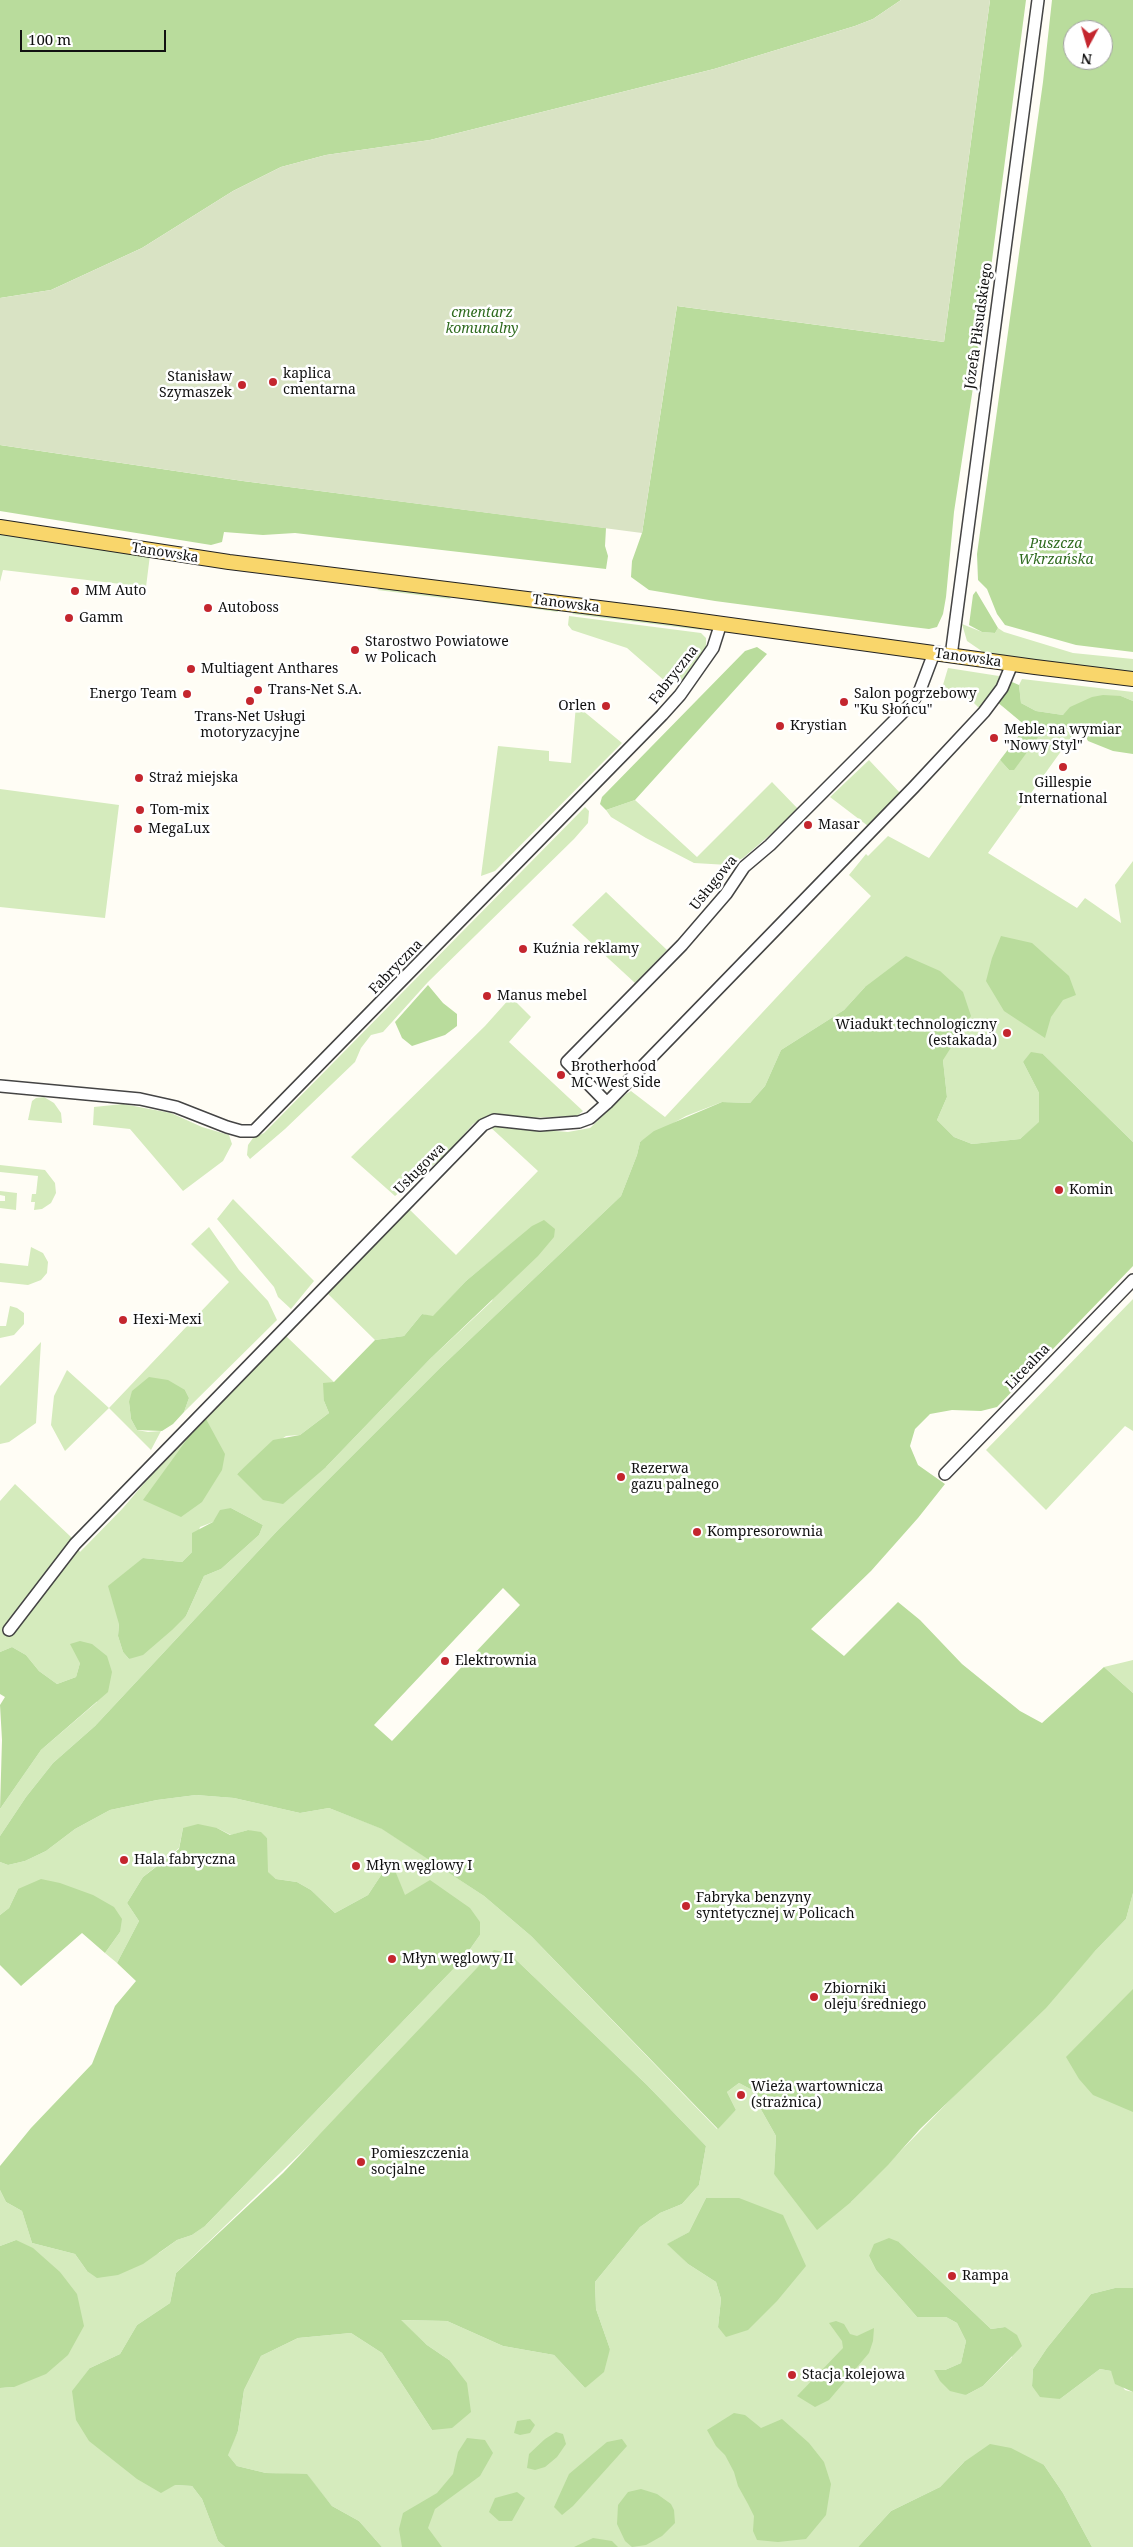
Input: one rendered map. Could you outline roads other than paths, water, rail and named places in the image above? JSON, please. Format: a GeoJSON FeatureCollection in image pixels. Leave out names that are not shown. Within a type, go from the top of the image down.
{"type":"FeatureCollection","features":[{"type":"Feature","properties":{"kind":"main road","name":"Tanowska"},"geometry":{"type":"LineString","coordinates":[[0,527],[229,562],[721,624],[1012,664],[1133,678]]}},
{"type":"Feature","properties":{"kind":"street","name":"Józefa Piłsudskiego"},"geometry":{"type":"LineString","coordinates":[[951,656],[1038,0]]}},
{"type":"Feature","properties":{"kind":"street","name":"Fabryczna"},"geometry":{"type":"LineString","coordinates":[[0,1086],[140,1099],[176,1107],[241,1131],[254,1131],[662,715],[680,695],[713,648],[721,624]]}},
{"type":"Feature","properties":{"kind":"street","name":"Usługowa"},"geometry":{"type":"LineString","coordinates":[[607,1103],[566,1062],[682,945],[726,894],[744,867],[770,845],[911,704],[920,690],[934,653]]}},
{"type":"Feature","properties":{"kind":"street","name":"Usługowa"},"geometry":{"type":"LineString","coordinates":[[9,1630],[76,1544],[284,1327],[483,1125],[494,1120],[540,1125],[579,1122],[590,1118],[607,1103],[984,712],[1002,688],[1012,664]]}},
{"type":"Feature","properties":{"kind":"street","name":"Licealna"},"geometry":{"type":"LineString","coordinates":[[945,1474],[1133,1280]]}},
{"type":"Feature","properties":{"kind":"place","name":"kaplica cmentarna"},"geometry":{"type":"Point","coordinates":[273,382]}},
{"type":"Feature","properties":{"kind":"place","name":"Stanisław Szymaszek"},"geometry":{"type":"Point","coordinates":[242,385]}},
{"type":"Feature","properties":{"kind":"place","name":"MM Auto"},"geometry":{"type":"Point","coordinates":[75,591]}},
{"type":"Feature","properties":{"kind":"place","name":"Autoboss"},"geometry":{"type":"Point","coordinates":[208,608]}},
{"type":"Feature","properties":{"kind":"place","name":"Gamm"},"geometry":{"type":"Point","coordinates":[69,618]}},
{"type":"Feature","properties":{"kind":"place","name":"Starostwo Powiatowe w Policach"},"geometry":{"type":"Point","coordinates":[355,650]}},
{"type":"Feature","properties":{"kind":"place","name":"Multiagent Anthares"},"geometry":{"type":"Point","coordinates":[191,669]}},
{"type":"Feature","properties":{"kind":"place","name":"Trans-Net S.A."},"geometry":{"type":"Point","coordinates":[258,690]}},
{"type":"Feature","properties":{"kind":"place","name":"Energo Team"},"geometry":{"type":"Point","coordinates":[187,694]}},
{"type":"Feature","properties":{"kind":"place","name":"Trans-Net Usługi motoryzacyjne"},"geometry":{"type":"Point","coordinates":[250,701]}},
{"type":"Feature","properties":{"kind":"place","name":"Salon pogrzebowy \"Ku Słońcu\""},"geometry":{"type":"Point","coordinates":[844,702]}},
{"type":"Feature","properties":{"kind":"place","name":"Orlen"},"geometry":{"type":"Point","coordinates":[606,706]}},
{"type":"Feature","properties":{"kind":"place","name":"Krystian"},"geometry":{"type":"Point","coordinates":[780,726]}},
{"type":"Feature","properties":{"kind":"place","name":"Meble na wymiar \"Nowy Styl\""},"geometry":{"type":"Point","coordinates":[994,738]}},
{"type":"Feature","properties":{"kind":"place","name":"Gillespie International"},"geometry":{"type":"Point","coordinates":[1063,767]}},
{"type":"Feature","properties":{"kind":"place","name":"Straż miejska"},"geometry":{"type":"Point","coordinates":[139,778]}},
{"type":"Feature","properties":{"kind":"place","name":"Tom-mix"},"geometry":{"type":"Point","coordinates":[140,810]}},
{"type":"Feature","properties":{"kind":"place","name":"Masar"},"geometry":{"type":"Point","coordinates":[808,825]}},
{"type":"Feature","properties":{"kind":"place","name":"MegaLux"},"geometry":{"type":"Point","coordinates":[138,829]}},
{"type":"Feature","properties":{"kind":"place","name":"Kuźnia reklamy"},"geometry":{"type":"Point","coordinates":[523,949]}},
{"type":"Feature","properties":{"kind":"place","name":"Manus mebel"},"geometry":{"type":"Point","coordinates":[487,996]}},
{"type":"Feature","properties":{"kind":"place","name":"Wiadukt technologiczny (estakada)"},"geometry":{"type":"Point","coordinates":[1007,1033]}},
{"type":"Feature","properties":{"kind":"place","name":"Brotherhood MC West Side"},"geometry":{"type":"Point","coordinates":[561,1075]}},
{"type":"Feature","properties":{"kind":"place","name":"Komin"},"geometry":{"type":"Point","coordinates":[1059,1190]}},
{"type":"Feature","properties":{"kind":"place","name":"Hexi-Mexi"},"geometry":{"type":"Point","coordinates":[123,1320]}},
{"type":"Feature","properties":{"kind":"place","name":"Rezerwa gazu palnego"},"geometry":{"type":"Point","coordinates":[621,1477]}},
{"type":"Feature","properties":{"kind":"place","name":"Kompresorownia"},"geometry":{"type":"Point","coordinates":[697,1532]}},
{"type":"Feature","properties":{"kind":"place","name":"Elektrownia"},"geometry":{"type":"Point","coordinates":[445,1661]}},
{"type":"Feature","properties":{"kind":"place","name":"Hala fabryczna"},"geometry":{"type":"Point","coordinates":[124,1860]}},
{"type":"Feature","properties":{"kind":"place","name":"Młyn węglowy I"},"geometry":{"type":"Point","coordinates":[356,1866]}},
{"type":"Feature","properties":{"kind":"place","name":"Fabryka benzyny syntetycznej w Policach"},"geometry":{"type":"Point","coordinates":[686,1906]}},
{"type":"Feature","properties":{"kind":"place","name":"Młyn węglowy II"},"geometry":{"type":"Point","coordinates":[392,1959]}},
{"type":"Feature","properties":{"kind":"place","name":"Zbiorniki oleju średniego"},"geometry":{"type":"Point","coordinates":[814,1997]}},
{"type":"Feature","properties":{"kind":"place","name":"Wieża wartownicza (strażnica)"},"geometry":{"type":"Point","coordinates":[741,2095]}},
{"type":"Feature","properties":{"kind":"place","name":"Pomieszczenia socjalne"},"geometry":{"type":"Point","coordinates":[361,2162]}},
{"type":"Feature","properties":{"kind":"place","name":"Rampa"},"geometry":{"type":"Point","coordinates":[952,2276]}},
{"type":"Feature","properties":{"kind":"place","name":"Stacja kolejowa"},"geometry":{"type":"Point","coordinates":[792,2375]}},
{"type":"Feature","properties":{"kind":"park label","name":"cmentarz komunalny"},"geometry":{"type":"Point","coordinates":[482,322]}},
{"type":"Feature","properties":{"kind":"park label","name":"Puszcza Wkrzańska"},"geometry":{"type":"Point","coordinates":[1056,552]}}]}
